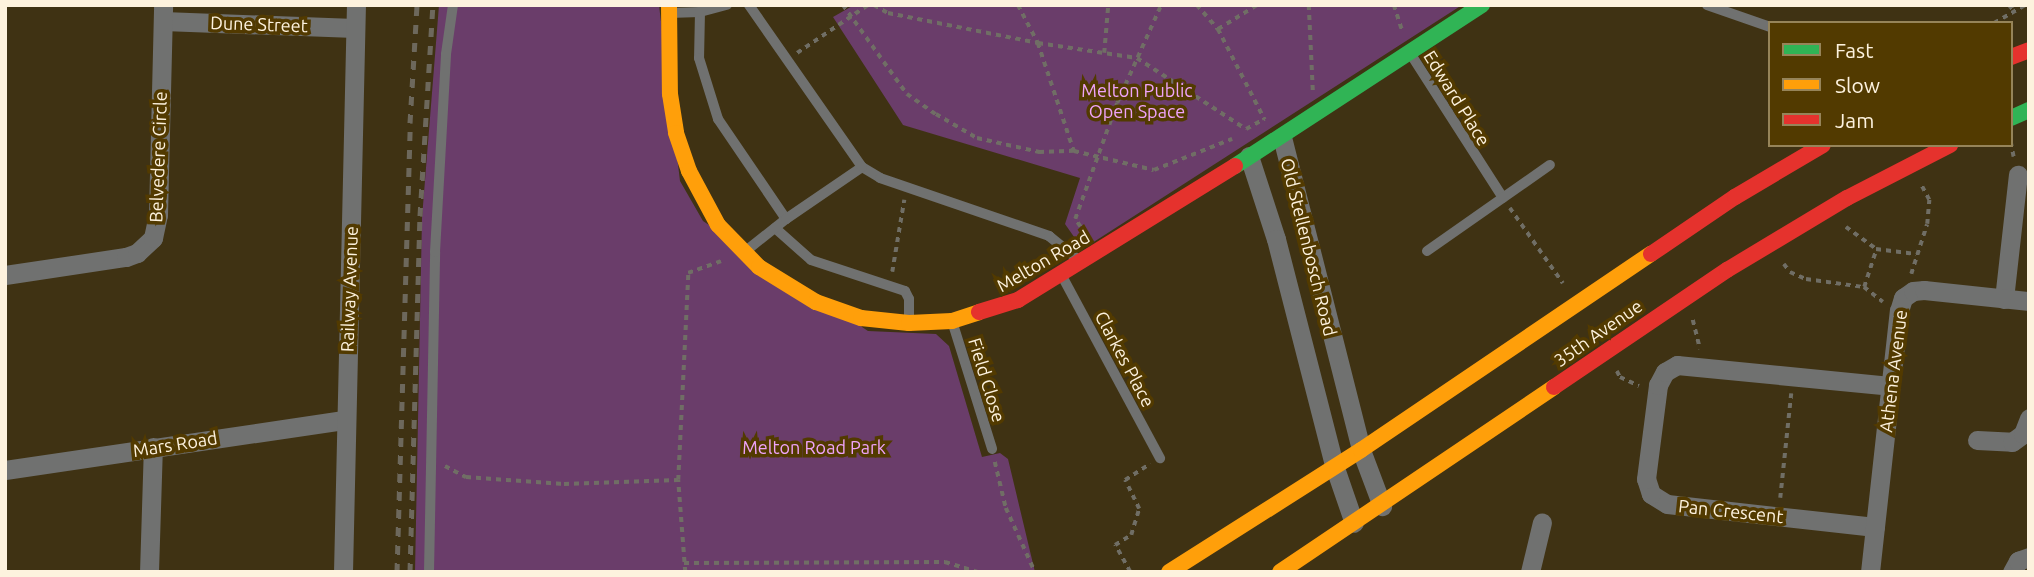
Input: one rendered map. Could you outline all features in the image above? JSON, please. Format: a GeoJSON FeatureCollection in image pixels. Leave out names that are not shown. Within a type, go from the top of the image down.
{"type":"FeatureCollection","features":[{"type":"Feature","properties":{"kind":"main road","name":"Old Stellenbosch Road"},"geometry":{"type":"LineString","coordinates":[[1282,137],[1482,5]]}},
{"type":"Feature","properties":{"kind":"main road","name":"Melton Road"},"geometry":{"type":"LineString","coordinates":[[669,9],[670,94],[682,153],[707,208],[743,253],[777,280],[816,302],[861,318],[909,323],[952,321],[1007,305],[1062,275],[1282,137]]}},
{"type":"Feature","properties":{"kind":"main road"},"geometry":{"type":"LineString","coordinates":[[2013,117],[2029,110]]}},
{"type":"Feature","properties":{"kind":"main road","name":"35th Avenue"},"geometry":{"type":"LineString","coordinates":[[1169,572],[1334,465],[1362,450],[1735,197],[1820,147]]}},
{"type":"Feature","properties":{"kind":"main road","name":"35th Avenue"},"geometry":{"type":"LineString","coordinates":[[1280,572],[1382,506],[1727,270],[1847,198],[1946,147]]}},
{"type":"Feature","properties":{"kind":"street","name":"Railway Avenue"},"geometry":{"type":"LineString","coordinates":[[343,572],[356,5]]}},
{"type":"Feature","properties":{"kind":"street","name":"Dune Street"},"geometry":{"type":"LineString","coordinates":[[163,13],[355,28]]}},
{"type":"Feature","properties":{"kind":"street","name":"Belvedere Circle"},"geometry":{"type":"LineString","coordinates":[[5,275],[126,257],[137,253],[153,237],[158,215],[163,13]]}},
{"type":"Feature","properties":{"kind":"street","name":"Old Stellenbosch Road"},"geometry":{"type":"LineString","coordinates":[[1282,137],[1362,450],[1382,506]]}},
{"type":"Feature","properties":{"kind":"street","name":"Old Stellenbosch Road"},"geometry":{"type":"LineString","coordinates":[[1249,156],[1276,239],[1334,465],[1354,523]]}},
{"type":"Feature","properties":{"kind":"street"},"geometry":{"type":"LineString","coordinates":[[2004,299],[2018,175]]}},
{"type":"Feature","properties":{"kind":"street","name":"Athena Avenue"},"geometry":{"type":"LineString","coordinates":[[1870,572],[1899,311],[1908,294],[1924,290],[2029,301]]}},
{"type":"Feature","properties":{"kind":"street","name":"Pan Crescent"},"geometry":{"type":"LineString","coordinates":[[1875,527],[1661,502],[1651,494],[1646,479],[1658,385],[1671,368],[1684,364],[1890,386]]}},
{"type":"Feature","properties":{"kind":"street"},"geometry":{"type":"LineString","coordinates":[[1977,440],[2012,442],[2023,434],[2029,418]]}},
{"type":"Feature","properties":{"kind":"street","name":"Mars Road"},"geometry":{"type":"LineString","coordinates":[[5,470],[345,420]]}},
{"type":"Feature","properties":{"kind":"street"},"geometry":{"type":"LineString","coordinates":[[149,572],[153,447]]}},
{"type":"Feature","properties":{"kind":"street"},"geometry":{"type":"LineString","coordinates":[[1530,572],[1542,522]]}},
{"type":"Feature","properties":{"kind":"street"},"geometry":{"type":"LineString","coordinates":[[2012,572],[2018,561],[2029,557]]}},
{"type":"Feature","properties":{"kind":"lane"},"geometry":{"type":"LineString","coordinates":[[429,572],[435,252],[446,54],[453,5]]}},
{"type":"Feature","properties":{"kind":"lane"},"geometry":{"type":"LineString","coordinates":[[669,9],[700,12],[727,5]]}},
{"type":"Feature","properties":{"kind":"lane"},"geometry":{"type":"LineString","coordinates":[[749,5],[862,167],[905,187],[1049,236],[1081,262]]}},
{"type":"Feature","properties":{"kind":"lane"},"geometry":{"type":"LineString","coordinates":[[1707,5],[1768,26]]}},
{"type":"Feature","properties":{"kind":"lane"},"geometry":{"type":"LineString","coordinates":[[700,12],[699,58],[718,120],[786,219]]}},
{"type":"Feature","properties":{"kind":"lane","name":"Edward Place"},"geometry":{"type":"LineString","coordinates":[[1409,52],[1503,198]]}},
{"type":"Feature","properties":{"kind":"lane"},"geometry":{"type":"LineString","coordinates":[[1427,251],[1550,165]]}},
{"type":"Feature","properties":{"kind":"lane"},"geometry":{"type":"LineString","coordinates":[[743,253],[786,219],[862,167]]}},
{"type":"Feature","properties":{"kind":"lane"},"geometry":{"type":"LineString","coordinates":[[775,228],[811,260],[907,293],[909,323]]}},
{"type":"Feature","properties":{"kind":"lane","name":"Clarkes Place"},"geometry":{"type":"LineString","coordinates":[[1062,275],[1160,458]]}},
{"type":"Feature","properties":{"kind":"lane","name":"Field Close"},"geometry":{"type":"LineString","coordinates":[[952,321],[992,449]]}},
{"type":"Feature","properties":{"kind":"path"},"geometry":{"type":"LineString","coordinates":[[843,5],[848,16],[908,94],[977,138],[1038,152],[1074,151],[1097,155],[1154,170],[1236,138],[1264,119]]}},
{"type":"Feature","properties":{"kind":"path"},"geometry":{"type":"LineString","coordinates":[[787,60],[848,16],[869,5]]}},
{"type":"Feature","properties":{"kind":"path"},"geometry":{"type":"LineString","coordinates":[[874,5],[888,13],[1038,43],[1137,58],[1246,129]]}},
{"type":"Feature","properties":{"kind":"path"},"geometry":{"type":"LineString","coordinates":[[1018,5],[1038,43],[1074,151]]}},
{"type":"Feature","properties":{"kind":"path"},"geometry":{"type":"LineString","coordinates":[[1104,53],[1108,5]]}},
{"type":"Feature","properties":{"kind":"path"},"geometry":{"type":"LineString","coordinates":[[1098,251],[1074,219],[1097,155],[1161,5]]}},
{"type":"Feature","properties":{"kind":"path"},"geometry":{"type":"LineString","coordinates":[[1197,5],[1217,29],[1264,119],[1282,137]]}},
{"type":"Feature","properties":{"kind":"path"},"geometry":{"type":"LineString","coordinates":[[1217,29],[1256,5]]}},
{"type":"Feature","properties":{"kind":"path"},"geometry":{"type":"LineString","coordinates":[[1309,5],[1314,114]]}},
{"type":"Feature","properties":{"kind":"path"},"geometry":{"type":"LineString","coordinates":[[2009,5],[2014,11]]}},
{"type":"Feature","properties":{"kind":"path"},"geometry":{"type":"LineString","coordinates":[[1997,21],[2025,5]]}},
{"type":"Feature","properties":{"kind":"path"},"geometry":{"type":"LineString","coordinates":[[1908,294],[1916,254],[1927,224],[1929,200],[1919,181]]}},
{"type":"Feature","properties":{"kind":"path"},"geometry":{"type":"LineString","coordinates":[[888,285],[904,215],[905,187]]}},
{"type":"Feature","properties":{"kind":"path"},"geometry":{"type":"LineString","coordinates":[[1503,198],[1563,283]]}},
{"type":"Feature","properties":{"kind":"path"},"geometry":{"type":"LineString","coordinates":[[1842,223],[1876,249],[1916,254]]}},
{"type":"Feature","properties":{"kind":"path"},"geometry":{"type":"LineString","coordinates":[[1864,287],[1876,249]]}},
{"type":"Feature","properties":{"kind":"path"},"geometry":{"type":"LineString","coordinates":[[685,572],[678,480],[688,273],[743,253]]}},
{"type":"Feature","properties":{"kind":"path"},"geometry":{"type":"LineString","coordinates":[[1781,259],[1790,272],[1805,279],[1864,287],[1888,306]]}},
{"type":"Feature","properties":{"kind":"path"},"geometry":{"type":"LineString","coordinates":[[1692,318],[1701,355]]}},
{"type":"Feature","properties":{"kind":"path"},"geometry":{"type":"LineString","coordinates":[[1615,370],[1620,377],[1646,389]]}},
{"type":"Feature","properties":{"kind":"path"},"geometry":{"type":"LineString","coordinates":[[1778,516],[1793,375]]}},
{"type":"Feature","properties":{"kind":"path"},"geometry":{"type":"LineString","coordinates":[[992,449],[1006,508],[1035,572]]}},
{"type":"Feature","properties":{"kind":"path"},"geometry":{"type":"LineString","coordinates":[[431,458],[466,477],[564,484],[678,480]]}},
{"type":"Feature","properties":{"kind":"path"},"geometry":{"type":"LineString","coordinates":[[1130,572],[1115,545],[1131,535],[1139,509],[1125,480],[1160,458]]}},
{"type":"Feature","properties":{"kind":"path"},"geometry":{"type":"LineString","coordinates":[[684,563],[944,562],[978,572]]}},
{"type":"Feature","properties":{"kind":"green space","name":"Melton Road Park"},"geometry":{"type":"Polygon","coordinates":[[[439,5],[659,5],[680,181],[703,221],[868,331],[936,334],[949,346],[982,457],[1000,453],[1008,459],[1035,572],[415,572],[422,218],[439,5]]]}},
{"type":"Feature","properties":{"kind":"green space","name":"Melton Public Open Space"},"geometry":{"type":"Polygon","coordinates":[[[854,5],[1462,5],[1089,245],[1079,244],[1065,224],[1080,178],[903,125],[833,17],[854,5]]]}},
{"type":"Feature","properties":{"kind":"railway"},"geometry":{"type":"LineString","coordinates":[[397,572],[410,123],[417,5]]}},
{"type":"Feature","properties":{"kind":"railway"},"geometry":{"type":"LineString","coordinates":[[410,572],[420,216],[433,5]]}},
{"type":"Feature","properties":{"kind":"traffic: fast"},"geometry":{"type":"LineString","coordinates":[[1235,166],[1482,5]]}},
{"type":"Feature","properties":{"kind":"traffic: fast"},"geometry":{"type":"LineString","coordinates":[[2013,117],[2029,110]]}},
{"type":"Feature","properties":{"kind":"traffic: slow"},"geometry":{"type":"LineString","coordinates":[[669,5],[670,94],[676,133],[689,171],[718,225],[759,267],[816,302],[861,318],[909,323],[952,321],[979,312]]}},
{"type":"Feature","properties":{"kind":"traffic: slow"},"geometry":{"type":"LineString","coordinates":[[1169,572],[1361,450],[1651,254]]}},
{"type":"Feature","properties":{"kind":"traffic: slow"},"geometry":{"type":"LineString","coordinates":[[1280,572],[1554,387]]}},
{"type":"Feature","properties":{"kind":"traffic: jam"},"geometry":{"type":"LineString","coordinates":[[2013,56],[2029,50]]}},
{"type":"Feature","properties":{"kind":"traffic: jam"},"geometry":{"type":"LineString","coordinates":[[1651,254],[1735,197],[1820,147]]}},
{"type":"Feature","properties":{"kind":"traffic: jam"},"geometry":{"type":"LineString","coordinates":[[1554,387],[1727,270],[1847,198],[1946,147]]}},
{"type":"Feature","properties":{"kind":"traffic: jam"},"geometry":{"type":"LineString","coordinates":[[979,312],[1018,300],[1235,166]]}}]}
